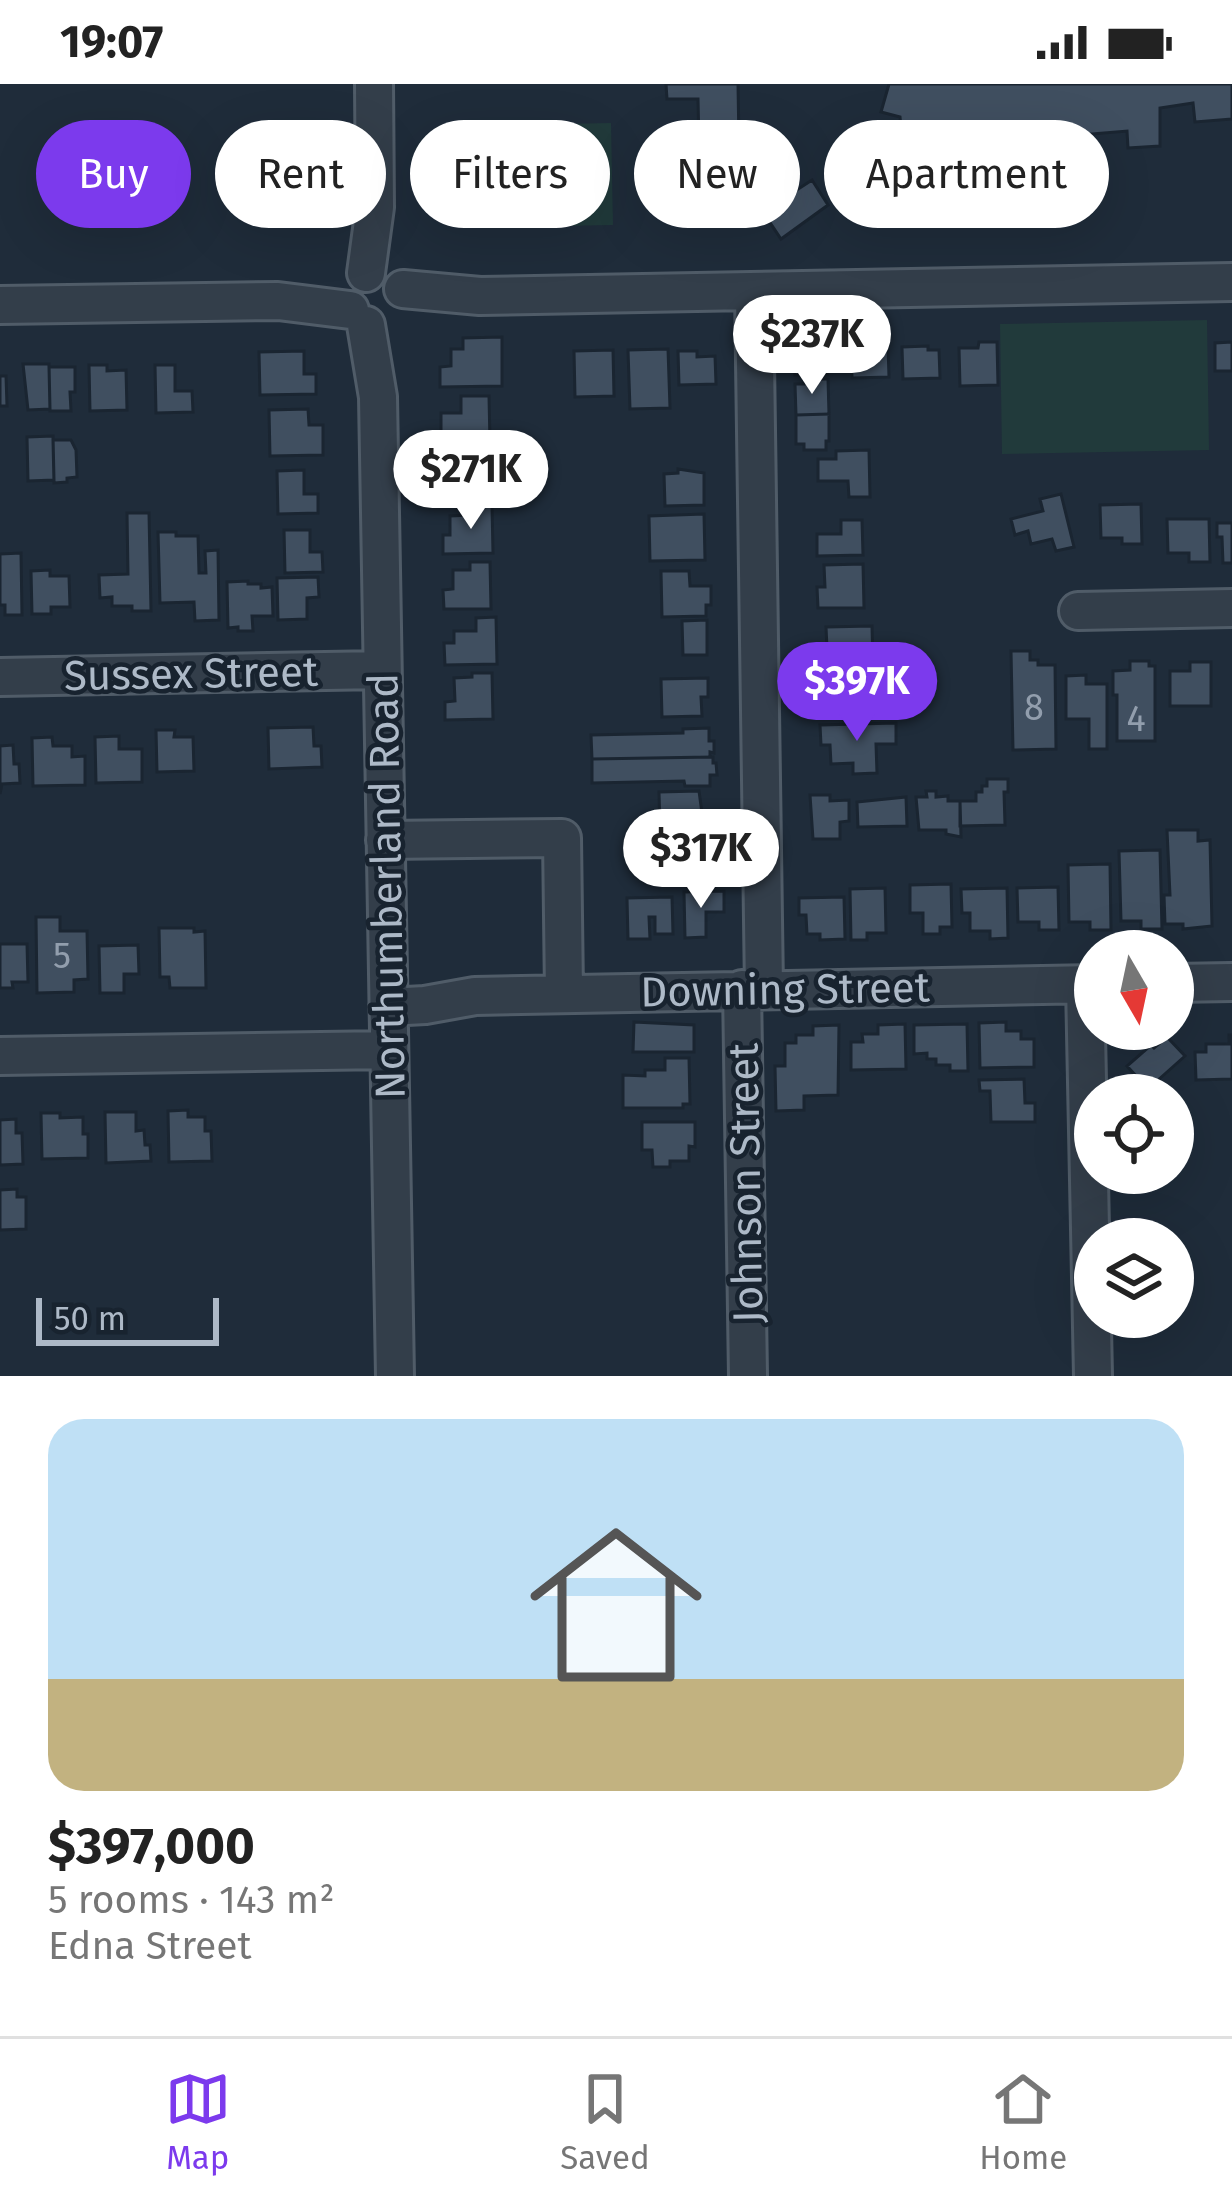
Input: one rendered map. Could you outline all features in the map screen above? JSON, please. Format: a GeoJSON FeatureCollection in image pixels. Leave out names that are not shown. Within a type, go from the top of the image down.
{"type":"FeatureCollection","features":[{"type":"Feature","properties":{"kind":"street","name":"Northumberland Road"},"geometry":{"type":"LineString","coordinates":[[374,84],[395,1376]]}},
{"type":"Feature","properties":{"kind":"street"},"geometry":{"type":"LineString","coordinates":[[0,305],[1232,282]]}},
{"type":"Feature","properties":{"kind":"street","name":"Johnson Street"},"geometry":{"type":"LineString","coordinates":[[748,1376],[754,291]]}},
{"type":"Feature","properties":{"kind":"street"},"geometry":{"type":"LineString","coordinates":[[1078,611],[1232,608]]}},
{"type":"Feature","properties":{"kind":"street","name":"Sussex Street"},"geometry":{"type":"LineString","coordinates":[[0,677],[382,670]]}},
{"type":"Feature","properties":{"kind":"street"},"geometry":{"type":"LineString","coordinates":[[385,840],[562,838],[564,993]]}},
{"type":"Feature","properties":{"kind":"street"},"geometry":{"type":"LineString","coordinates":[[1194,983],[1232,982]]}},
{"type":"Feature","properties":{"kind":"street","name":"Downing Street"},"geometry":{"type":"LineString","coordinates":[[388,997],[425,987],[475,996],[1074,984]]}},
{"type":"Feature","properties":{"kind":"street"},"geometry":{"type":"LineString","coordinates":[[0,1056],[389,1050]]}},
{"type":"Feature","properties":{"kind":"street"},"geometry":{"type":"LineString","coordinates":[[1091,1050],[1093,1376]]}},
{"type":"Feature","properties":{"kind":"green space"},"geometry":{"type":"Polygon","coordinates":[[[610,123],[613,225],[610,225],[610,123]]]}},
{"type":"Feature","properties":{"kind":"green space"},"geometry":{"type":"Polygon","coordinates":[[[1207,320],[1209,450],[1002,454],[1000,324],[1207,320]]]}},
{"type":"Feature","properties":{"kind":"building"},"geometry":{"type":"Polygon","coordinates":[[[666,84],[738,84],[739,120],[698,120],[698,99],[667,99],[666,84]]]}},
{"type":"Feature","properties":{"kind":"building"},"geometry":{"type":"Polygon","coordinates":[[[889,84],[1232,84],[1232,119],[1195,122],[1193,103],[1160,108],[1160,146],[1128,148],[1127,131],[1109,132],[1109,120],[900,120],[881,112],[889,84]]]}},
{"type":"Feature","properties":{"kind":"building"},"geometry":{"type":"Polygon","coordinates":[[[812,180],[824,199],[824,208],[800,225],[800,188],[812,180]]]}},
{"type":"Feature","properties":{"kind":"building"},"geometry":{"type":"Polygon","coordinates":[[[774,228],[796,228],[781,239],[774,228]]]}},
{"type":"Feature","properties":{"kind":"building"},"geometry":{"type":"Polygon","coordinates":[[[502,337],[502,386],[440,387],[440,367],[451,366],[451,349],[463,349],[463,338],[502,337]]]}},
{"type":"Feature","properties":{"kind":"building"},"geometry":{"type":"Polygon","coordinates":[[[789,342],[827,347],[828,375],[795,375],[794,367],[789,367],[789,342]]]}},
{"type":"Feature","properties":{"kind":"building"},"geometry":{"type":"Polygon","coordinates":[[[865,342],[888,346],[889,377],[852,378],[851,346],[865,346],[865,342]]]}},
{"type":"Feature","properties":{"kind":"building"},"geometry":{"type":"Polygon","coordinates":[[[979,342],[997,342],[998,385],[960,386],[959,348],[978,348],[979,342]]]}},
{"type":"Feature","properties":{"kind":"building"},"geometry":{"type":"Polygon","coordinates":[[[1232,342],[1232,371],[1215,371],[1215,343],[1232,342]]]}},
{"type":"Feature","properties":{"kind":"building"},"geometry":{"type":"Polygon","coordinates":[[[928,346],[928,350],[939,350],[940,378],[903,379],[902,347],[928,346]]]}},
{"type":"Feature","properties":{"kind":"building"},"geometry":{"type":"Polygon","coordinates":[[[668,349],[670,408],[630,409],[628,350],[668,349]]]}},
{"type":"Feature","properties":{"kind":"building"},"geometry":{"type":"Polygon","coordinates":[[[613,350],[614,396],[575,397],[574,351],[613,350]]]}},
{"type":"Feature","properties":{"kind":"building"},"geometry":{"type":"Polygon","coordinates":[[[304,351],[304,374],[316,374],[316,394],[260,395],[259,352],[304,351]]]}},
{"type":"Feature","properties":{"kind":"building"},"geometry":{"type":"Polygon","coordinates":[[[678,351],[715,356],[716,384],[679,385],[678,351]]]}},
{"type":"Feature","properties":{"kind":"building"},"geometry":{"type":"Polygon","coordinates":[[[23,364],[49,364],[50,409],[28,410],[23,364]]]}},
{"type":"Feature","properties":{"kind":"building"},"geometry":{"type":"Polygon","coordinates":[[[89,365],[126,370],[127,410],[90,411],[89,365]]]}},
{"type":"Feature","properties":{"kind":"building"},"geometry":{"type":"Polygon","coordinates":[[[155,365],[175,365],[175,391],[192,391],[193,412],[156,413],[155,365]]]}},
{"type":"Feature","properties":{"kind":"building"},"geometry":{"type":"Polygon","coordinates":[[[49,367],[75,367],[71,411],[50,411],[49,367]]]}},
{"type":"Feature","properties":{"kind":"building"},"geometry":{"type":"Polygon","coordinates":[[[0,376],[6,376],[7,406],[0,406],[0,376]]]}},
{"type":"Feature","properties":{"kind":"building"},"geometry":{"type":"Polygon","coordinates":[[[804,379],[828,379],[829,414],[796,415],[795,384],[804,384],[804,379]]]}},
{"type":"Feature","properties":{"kind":"building"},"geometry":{"type":"Polygon","coordinates":[[[461,396],[489,396],[490,443],[446,443],[441,413],[461,413],[461,396]]]}},
{"type":"Feature","properties":{"kind":"building"},"geometry":{"type":"Polygon","coordinates":[[[308,409],[309,425],[323,425],[323,455],[270,456],[269,410],[308,409]]]}},
{"type":"Feature","properties":{"kind":"building"},"geometry":{"type":"Polygon","coordinates":[[[829,414],[826,450],[804,450],[804,444],[796,444],[796,415],[829,414]]]}},
{"type":"Feature","properties":{"kind":"building"},"geometry":{"type":"Polygon","coordinates":[[[53,436],[54,480],[28,481],[27,437],[53,436]]]}},
{"type":"Feature","properties":{"kind":"building"},"geometry":{"type":"Polygon","coordinates":[[[53,440],[71,440],[76,450],[77,477],[67,482],[54,483],[53,440]]]}},
{"type":"Feature","properties":{"kind":"building"},"geometry":{"type":"Polygon","coordinates":[[[869,450],[870,497],[849,497],[848,481],[818,481],[818,459],[836,459],[836,451],[869,450]]]}},
{"type":"Feature","properties":{"kind":"building"},"geometry":{"type":"Polygon","coordinates":[[[492,452],[492,468],[485,467],[486,497],[442,498],[441,478],[453,478],[452,453],[492,452]]]}},
{"type":"Feature","properties":{"kind":"building"},"geometry":{"type":"Polygon","coordinates":[[[678,469],[704,473],[704,505],[665,506],[664,474],[678,473],[678,469]]]}},
{"type":"Feature","properties":{"kind":"building"},"geometry":{"type":"Polygon","coordinates":[[[304,470],[304,494],[318,494],[318,513],[278,514],[277,471],[304,470]]]}},
{"type":"Feature","properties":{"kind":"building"},"geometry":{"type":"Polygon","coordinates":[[[1061,494],[1074,547],[1056,551],[1052,539],[1031,544],[1028,531],[1015,535],[1011,519],[1043,511],[1040,499],[1061,494]]]}},
{"type":"Feature","properties":{"kind":"building"},"geometry":{"type":"Polygon","coordinates":[[[1141,504],[1142,544],[1101,538],[1100,505],[1141,504]]]}},
{"type":"Feature","properties":{"kind":"building"},"geometry":{"type":"Polygon","coordinates":[[[492,505],[493,553],[443,554],[450,516],[468,515],[468,506],[492,505]]]}},
{"type":"Feature","properties":{"kind":"building"},"geometry":{"type":"Polygon","coordinates":[[[127,513],[149,513],[151,611],[112,606],[112,597],[100,598],[99,575],[128,574],[127,513]]]}},
{"type":"Feature","properties":{"kind":"building"},"geometry":{"type":"Polygon","coordinates":[[[704,514],[705,560],[650,561],[649,516],[704,514]]]}},
{"type":"Feature","properties":{"kind":"building"},"geometry":{"type":"Polygon","coordinates":[[[1167,519],[1209,519],[1210,562],[1189,562],[1189,553],[1168,553],[1167,519]]]}},
{"type":"Feature","properties":{"kind":"building"},"geometry":{"type":"Polygon","coordinates":[[[841,520],[862,520],[863,555],[817,556],[817,534],[841,534],[841,520]]]}},
{"type":"Feature","properties":{"kind":"building"},"geometry":{"type":"Polygon","coordinates":[[[1217,523],[1232,523],[1232,563],[1223,563],[1217,523]]]}},
{"type":"Feature","properties":{"kind":"building"},"geometry":{"type":"Polygon","coordinates":[[[284,530],[310,530],[310,552],[322,552],[323,572],[285,573],[284,530]]]}},
{"type":"Feature","properties":{"kind":"building"},"geometry":{"type":"Polygon","coordinates":[[[158,532],[198,536],[199,573],[206,573],[205,551],[218,550],[219,620],[195,621],[194,602],[160,603],[158,532]]]}},
{"type":"Feature","properties":{"kind":"building"},"geometry":{"type":"Polygon","coordinates":[[[21,553],[22,615],[5,615],[5,605],[0,605],[0,554],[21,553]]]}},
{"type":"Feature","properties":{"kind":"building"},"geometry":{"type":"Polygon","coordinates":[[[470,562],[490,562],[491,609],[444,609],[443,590],[453,589],[453,570],[470,570],[470,562]]]}},
{"type":"Feature","properties":{"kind":"building"},"geometry":{"type":"Polygon","coordinates":[[[863,564],[864,608],[818,608],[817,587],[825,587],[824,565],[863,564]]]}},
{"type":"Feature","properties":{"kind":"building"},"geometry":{"type":"Polygon","coordinates":[[[50,570],[50,576],[69,576],[70,607],[32,614],[31,571],[50,570]]]}},
{"type":"Feature","properties":{"kind":"building"},"geometry":{"type":"Polygon","coordinates":[[[661,571],[689,571],[690,586],[711,586],[706,616],[662,617],[661,571]]]}},
{"type":"Feature","properties":{"kind":"building"},"geometry":{"type":"Polygon","coordinates":[[[318,577],[319,597],[307,598],[307,619],[278,620],[277,578],[318,577]]]}},
{"type":"Feature","properties":{"kind":"building"},"geometry":{"type":"Polygon","coordinates":[[[248,581],[261,588],[272,587],[273,616],[252,616],[253,631],[228,628],[227,582],[248,581]]]}},
{"type":"Feature","properties":{"kind":"building"},"geometry":{"type":"Polygon","coordinates":[[[496,617],[497,664],[445,665],[444,643],[454,643],[454,631],[476,631],[476,618],[496,617]]]}},
{"type":"Feature","properties":{"kind":"building"},"geometry":{"type":"Polygon","coordinates":[[[707,620],[707,655],[683,655],[682,621],[707,620]]]}},
{"type":"Feature","properties":{"kind":"building"},"geometry":{"type":"Polygon","coordinates":[[[872,626],[873,666],[819,667],[818,648],[827,648],[826,627],[872,626]]]}},
{"type":"Feature","properties":{"kind":"building"},"geometry":{"type":"Polygon","coordinates":[[[1011,651],[1030,651],[1030,660],[1038,660],[1038,665],[1055,665],[1056,749],[1013,750],[1011,651]]]}},
{"type":"Feature","properties":{"kind":"building"},"geometry":{"type":"Polygon","coordinates":[[[1130,661],[1149,661],[1149,666],[1155,666],[1155,741],[1117,741],[1113,671],[1130,670],[1130,661]]]}},
{"type":"Feature","properties":{"kind":"building"},"geometry":{"type":"Polygon","coordinates":[[[1190,662],[1211,662],[1211,706],[1170,706],[1170,671],[1190,671],[1190,662]]]}},
{"type":"Feature","properties":{"kind":"building"},"geometry":{"type":"Polygon","coordinates":[[[472,673],[492,673],[493,719],[445,720],[445,702],[455,701],[454,678],[472,677],[472,673]]]}},
{"type":"Feature","properties":{"kind":"building"},"geometry":{"type":"Polygon","coordinates":[[[876,674],[876,692],[860,692],[860,711],[830,712],[829,693],[820,693],[820,675],[876,674]]]}},
{"type":"Feature","properties":{"kind":"building"},"geometry":{"type":"Polygon","coordinates":[[[1086,675],[1086,684],[1107,684],[1107,749],[1089,749],[1089,719],[1066,719],[1066,676],[1086,675]]]}},
{"type":"Feature","properties":{"kind":"building"},"geometry":{"type":"Polygon","coordinates":[[[708,678],[708,697],[701,697],[702,716],[662,717],[661,679],[708,678]]]}},
{"type":"Feature","properties":{"kind":"building"},"geometry":{"type":"Polygon","coordinates":[[[896,723],[896,744],[876,744],[877,773],[853,774],[853,763],[831,764],[830,745],[821,745],[820,725],[896,723]]]}},
{"type":"Feature","properties":{"kind":"building"},"geometry":{"type":"Polygon","coordinates":[[[313,727],[314,746],[321,746],[322,767],[269,769],[268,728],[313,727]]]}},
{"type":"Feature","properties":{"kind":"building"},"geometry":{"type":"Polygon","coordinates":[[[709,728],[709,741],[714,741],[710,757],[592,759],[591,735],[709,728]]]}},
{"type":"Feature","properties":{"kind":"building"},"geometry":{"type":"Polygon","coordinates":[[[156,730],[193,737],[194,771],[157,772],[156,730]]]}},
{"type":"Feature","properties":{"kind":"building"},"geometry":{"type":"Polygon","coordinates":[[[119,736],[119,749],[142,749],[142,782],[96,783],[95,737],[119,736]]]}},
{"type":"Feature","properties":{"kind":"building"},"geometry":{"type":"Polygon","coordinates":[[[52,737],[53,746],[72,746],[72,757],[85,756],[85,785],[33,786],[32,738],[52,737]]]}},
{"type":"Feature","properties":{"kind":"building"},"geometry":{"type":"Polygon","coordinates":[[[13,745],[20,783],[2,784],[0,794],[0,746],[13,745]]]}},
{"type":"Feature","properties":{"kind":"building"},"geometry":{"type":"Polygon","coordinates":[[[713,757],[717,775],[710,775],[710,786],[685,786],[684,781],[592,783],[592,759],[713,757]]]}},
{"type":"Feature","properties":{"kind":"building"},"geometry":{"type":"Polygon","coordinates":[[[987,779],[1008,779],[1005,825],[960,826],[960,801],[976,801],[976,792],[982,792],[987,779]]]}},
{"type":"Feature","properties":{"kind":"building"},"geometry":{"type":"Polygon","coordinates":[[[699,791],[704,828],[660,829],[659,792],[699,791]]]}},
{"type":"Feature","properties":{"kind":"building"},"geometry":{"type":"Polygon","coordinates":[[[926,791],[960,801],[961,837],[946,834],[946,830],[919,830],[916,797],[927,797],[926,791]]]}},
{"type":"Feature","properties":{"kind":"building"},"geometry":{"type":"Polygon","coordinates":[[[810,795],[849,800],[849,821],[840,822],[840,839],[813,839],[810,795]]]}},
{"type":"Feature","properties":{"kind":"building"},"geometry":{"type":"Polygon","coordinates":[[[906,797],[907,826],[858,827],[857,802],[906,797]]]}},
{"type":"Feature","properties":{"kind":"building"},"geometry":{"type":"Polygon","coordinates":[[[1167,830],[1198,830],[1198,841],[1210,840],[1212,926],[1183,929],[1183,924],[1165,924],[1164,895],[1170,895],[1167,830]]]}},
{"type":"Feature","properties":{"kind":"building"},"geometry":{"type":"Polygon","coordinates":[[[1160,850],[1162,929],[1141,929],[1141,921],[1121,921],[1119,851],[1160,850]]]}},
{"type":"Feature","properties":{"kind":"building"},"geometry":{"type":"Polygon","coordinates":[[[1110,864],[1111,930],[1090,930],[1090,922],[1069,922],[1068,865],[1110,864]]]}},
{"type":"Feature","properties":{"kind":"building"},"geometry":{"type":"Polygon","coordinates":[[[951,884],[952,927],[940,927],[940,934],[923,934],[923,913],[910,913],[910,885],[951,884]]]}},
{"type":"Feature","properties":{"kind":"building"},"geometry":{"type":"Polygon","coordinates":[[[1058,887],[1059,930],[1039,930],[1039,922],[1018,922],[1017,888],[1058,887]]]}},
{"type":"Feature","properties":{"kind":"building"},"geometry":{"type":"Polygon","coordinates":[[[885,888],[886,933],[867,933],[867,940],[851,940],[850,889],[885,888]]]}},
{"type":"Feature","properties":{"kind":"building"},"geometry":{"type":"Polygon","coordinates":[[[1007,888],[1008,938],[990,939],[990,931],[970,931],[970,913],[962,913],[961,889],[1007,888]]]}},
{"type":"Feature","properties":{"kind":"building"},"geometry":{"type":"Polygon","coordinates":[[[724,891],[724,912],[706,912],[706,937],[685,938],[684,892],[724,891]]]}},
{"type":"Feature","properties":{"kind":"building"},"geometry":{"type":"Polygon","coordinates":[[[672,897],[673,934],[655,934],[655,917],[649,917],[650,939],[628,939],[627,898],[672,897]]]}},
{"type":"Feature","properties":{"kind":"building"},"geometry":{"type":"Polygon","coordinates":[[[844,897],[845,939],[820,940],[820,934],[807,934],[806,915],[799,915],[799,898],[844,897]]]}},
{"type":"Feature","properties":{"kind":"building"},"geometry":{"type":"Polygon","coordinates":[[[36,917],[60,917],[60,931],[87,931],[88,979],[74,980],[74,992],[37,993],[36,917]]]}},
{"type":"Feature","properties":{"kind":"building"},"geometry":{"type":"Polygon","coordinates":[[[159,928],[205,931],[206,988],[170,988],[169,977],[160,977],[159,928]]]}},
{"type":"Feature","properties":{"kind":"building"},"geometry":{"type":"Polygon","coordinates":[[[0,944],[27,944],[28,982],[0,988],[0,944]]]}},
{"type":"Feature","properties":{"kind":"building"},"geometry":{"type":"Polygon","coordinates":[[[138,945],[139,974],[124,974],[124,993],[100,993],[99,946],[138,945]]]}},
{"type":"Feature","properties":{"kind":"building"},"geometry":{"type":"Polygon","coordinates":[[[634,1022],[694,1025],[694,1052],[633,1052],[634,1022]]]}},
{"type":"Feature","properties":{"kind":"building"},"geometry":{"type":"Polygon","coordinates":[[[1006,1022],[1006,1031],[1021,1031],[1021,1039],[1034,1039],[1034,1067],[980,1068],[979,1023],[1006,1022]]]}},
{"type":"Feature","properties":{"kind":"building"},"geometry":{"type":"Polygon","coordinates":[[[905,1024],[906,1069],[851,1070],[851,1042],[863,1042],[862,1034],[878,1034],[878,1025],[905,1024]]]}},
{"type":"Feature","properties":{"kind":"building"},"geometry":{"type":"Polygon","coordinates":[[[967,1024],[968,1071],[950,1071],[950,1065],[927,1059],[927,1053],[914,1054],[914,1025],[967,1024]]]}},
{"type":"Feature","properties":{"kind":"building"},"geometry":{"type":"Polygon","coordinates":[[[839,1025],[838,1095],[804,1096],[804,1110],[776,1111],[775,1066],[785,1066],[785,1043],[796,1043],[796,1035],[813,1035],[813,1026],[839,1025]]]}},
{"type":"Feature","properties":{"kind":"building"},"geometry":{"type":"Polygon","coordinates":[[[1229,1035],[1232,1079],[1196,1080],[1195,1052],[1206,1052],[1206,1044],[1229,1044],[1229,1035]]]}},
{"type":"Feature","properties":{"kind":"building"},"geometry":{"type":"Polygon","coordinates":[[[1145,1050],[1179,1050],[1185,1056],[1165,1074],[1134,1074],[1127,1066],[1145,1050]]]}},
{"type":"Feature","properties":{"kind":"building"},"geometry":{"type":"Polygon","coordinates":[[[665,1058],[689,1058],[690,1104],[623,1108],[623,1075],[665,1070],[665,1058]]]}},
{"type":"Feature","properties":{"kind":"building"},"geometry":{"type":"Polygon","coordinates":[[[1024,1079],[1025,1103],[1035,1103],[1035,1122],[991,1122],[990,1091],[980,1091],[979,1080],[1024,1079]]]}},
{"type":"Feature","properties":{"kind":"building"},"geometry":{"type":"Polygon","coordinates":[[[188,1110],[188,1117],[205,1117],[205,1131],[211,1131],[212,1161],[169,1162],[168,1111],[188,1110]]]}},
{"type":"Feature","properties":{"kind":"building"},"geometry":{"type":"Polygon","coordinates":[[[105,1112],[136,1112],[136,1131],[144,1130],[151,1161],[106,1163],[105,1112]]]}},
{"type":"Feature","properties":{"kind":"building"},"geometry":{"type":"Polygon","coordinates":[[[41,1113],[83,1117],[88,1158],[42,1159],[41,1113]]]}},
{"type":"Feature","properties":{"kind":"building"},"geometry":{"type":"Polygon","coordinates":[[[16,1119],[16,1133],[22,1133],[23,1164],[0,1165],[0,1120],[16,1119]]]}},
{"type":"Feature","properties":{"kind":"building"},"geometry":{"type":"Polygon","coordinates":[[[642,1122],[695,1122],[695,1147],[689,1146],[689,1161],[653,1167],[652,1150],[642,1150],[642,1122]]]}},
{"type":"Feature","properties":{"kind":"building"},"geometry":{"type":"Polygon","coordinates":[[[17,1189],[17,1197],[26,1197],[26,1229],[0,1230],[0,1190],[17,1189]]]}}]}
